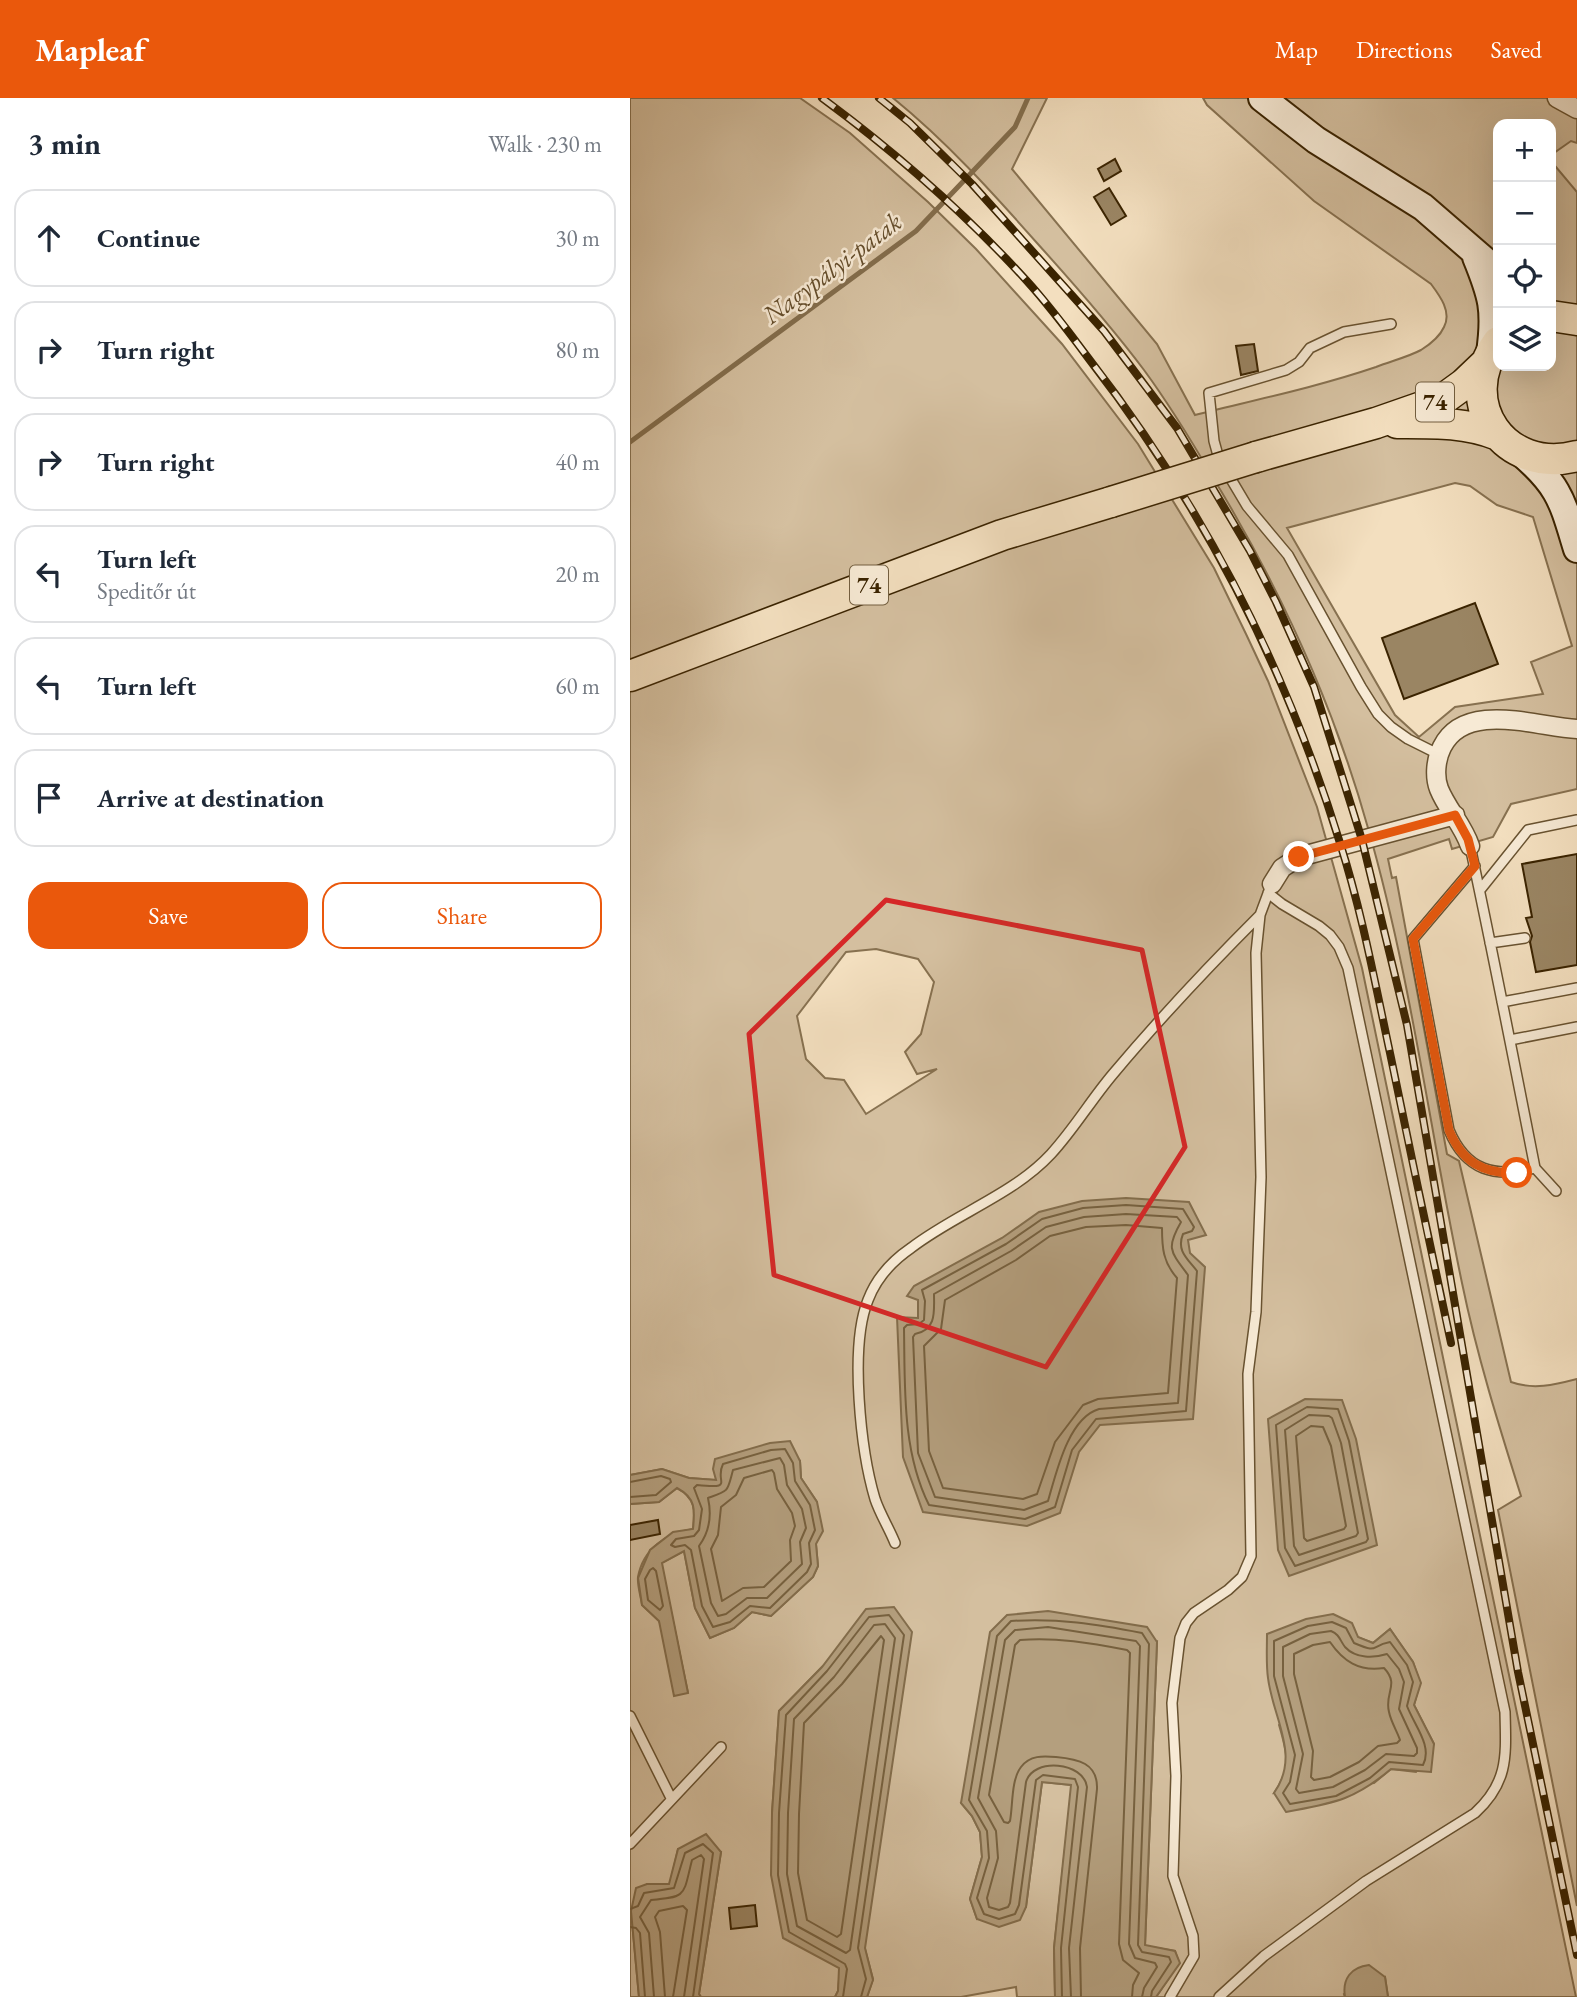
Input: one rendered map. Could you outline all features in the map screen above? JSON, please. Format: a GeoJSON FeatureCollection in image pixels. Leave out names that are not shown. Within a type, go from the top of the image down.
{"type":"FeatureCollection","features":[{"type":"Feature","properties":{"kind":"main road"},"geometry":{"type":"LineString","coordinates":[[1262,98],[1316,140],[1423,208],[1493,268]]}},
{"type":"Feature","properties":{"kind":"main road"},"geometry":{"type":"LineString","coordinates":[[1474,252],[1492,299],[1494,324],[1491,353]]}},
{"type":"Feature","properties":{"kind":"main road","name":"74"},"geometry":{"type":"LineString","coordinates":[[630,676],[1002,535],[1376,423],[1442,400],[1464,384],[1491,353]]}},
{"type":"Feature","properties":{"kind":"main road","name":"74"},"geometry":{"type":"LineString","coordinates":[[1491,353],[1482,379],[1483,403],[1486,414],[1508,443]]}},
{"type":"Feature","properties":{"kind":"main road","name":"74"},"geometry":{"type":"LineString","coordinates":[[1376,423],[1476,426],[1548,460],[1577,456]]}},
{"type":"Feature","properties":{"kind":"main road"},"geometry":{"type":"LineString","coordinates":[[1508,443],[1542,471],[1556,489],[1577,549]]}},
{"type":"Feature","properties":{"kind":"street"},"geometry":{"type":"LineString","coordinates":[[1557,98],[1577,109]]}},
{"type":"Feature","properties":{"kind":"street"},"geometry":{"type":"LineString","coordinates":[[1470,846],[1439,789],[1436,778],[1438,754],[1452,732],[1461,725],[1474,721],[1514,720],[1577,729]]}},
{"type":"Feature","properties":{"kind":"street"},"geometry":{"type":"LineString","coordinates":[[1270,888],[1282,869],[1299,857],[1455,815]]}},
{"type":"Feature","properties":{"kind":"lane"},"geometry":{"type":"LineString","coordinates":[[1391,324],[1344,332],[1310,348],[1299,362],[1286,370],[1209,393],[1214,441],[1219,459],[1234,485],[1247,506],[1288,555],[1378,714],[1408,739],[1438,754]]}},
{"type":"Feature","properties":{"kind":"lane"},"geometry":{"type":"LineString","coordinates":[[1480,890],[1528,830],[1577,820]]}},
{"type":"Feature","properties":{"kind":"lane"},"geometry":{"type":"LineString","coordinates":[[1470,846],[1535,1168],[1556,1191]]}},
{"type":"Feature","properties":{"kind":"lane"},"geometry":{"type":"LineString","coordinates":[[1475,866],[1413,939],[1449,1130],[1459,1150],[1480,1167],[1503,1173],[1535,1168]]}},
{"type":"Feature","properties":{"kind":"lane"},"geometry":{"type":"LineString","coordinates":[[1170,1997],[1194,1956],[1193,1936],[1173,1876],[1176,1776],[1172,1703],[1180,1638],[1194,1613],[1242,1577],[1251,1556],[1248,1374],[1256,1312],[1261,1136],[1257,1067],[1256,953],[1261,915],[1270,888],[1330,935],[1339,947],[1348,968],[1505,1712],[1506,1744],[1504,1768],[1490,1800],[1475,1813],[1366,1881],[1264,1956],[1219,1997]]}},
{"type":"Feature","properties":{"kind":"lane"},"geometry":{"type":"LineString","coordinates":[[895,1542],[876,1501],[858,1407],[863,1319],[876,1283],[890,1265],[909,1249],[1009,1188],[1051,1154],[1112,1076],[1165,1015],[1261,915]]}},
{"type":"Feature","properties":{"kind":"lane"},"geometry":{"type":"LineString","coordinates":[[1490,943],[1525,938]]}},
{"type":"Feature","properties":{"kind":"lane"},"geometry":{"type":"LineString","coordinates":[[1502,1002],[1577,988]]}},
{"type":"Feature","properties":{"kind":"lane"},"geometry":{"type":"LineString","coordinates":[[1510,1040],[1577,1027]]}},
{"type":"Feature","properties":{"kind":"lane"},"geometry":{"type":"LineString","coordinates":[[630,1716],[671,1798]]}},
{"type":"Feature","properties":{"kind":"lane"},"geometry":{"type":"LineString","coordinates":[[630,1844],[721,1747]]}},
{"type":"Feature","properties":{"kind":"highlighted area"},"geometry":{"type":"Polygon","coordinates":[[[886,900],[1142,950],[1185,1147],[1046,1367],[774,1275],[749,1034],[886,900]]]}},
{"type":"Feature","properties":{"kind":"shaded area"},"geometry":{"type":"Polygon","coordinates":[[[630,98],[800,98],[850,133],[928,202],[976,249],[1062,344],[1138,444],[1214,568],[1268,681],[1317,807],[1362,968],[1576,1997],[1388,1997],[1385,1977],[1344,1994],[1345,1997],[1156,1997],[1179,1963],[1175,1951],[1145,1946],[1157,1642],[961,1803],[980,1832],[982,1857],[970,1899],[977,1919],[1026,1907],[1042,1782],[1072,1785],[1054,1948],[1055,1997],[1017,1997],[1016,1987],[961,1997],[867,1997],[873,1979],[865,1949],[822,1667],[779,1711],[772,1813],[840,1968],[835,1997],[701,1997],[699,1994],[721,1852],[678,1849],[670,1884],[647,1884],[631,1911],[639,1997],[630,1997],[630,1504],[659,1502],[677,1488],[688,1496],[693,1505],[693,1529],[674,1534],[657,1544],[645,1558],[638,1580],[642,1605],[659,1621],[688,1693],[661,1563],[684,1551],[695,1608],[710,1638],[734,1628],[752,1612],[771,1616],[813,1577],[818,1566],[817,1502],[801,1478],[800,1461],[716,1480],[689,1478],[662,1469],[630,1475],[630,98]],[[876,949],[846,952],[797,1016],[806,1059],[825,1078],[844,1080],[866,1114],[937,1069],[917,1074],[905,1052],[921,1034],[934,982],[918,959],[876,949]],[[1390,1629],[1373,1643],[1357,1637],[1279,1725],[1286,1768],[1274,1793],[1374,1783],[1391,1769],[1416,1772],[1434,1744],[1414,1705],[1420,1683],[1413,1662],[1390,1629]]]}},
{"type":"Feature","properties":{"kind":"shaded area"},"geometry":{"type":"Polygon","coordinates":[[[893,98],[1047,98],[1012,169],[1157,344],[1195,415],[1331,381],[1411,355],[1437,337],[1447,316],[1444,304],[1431,284],[1314,201],[1207,105],[1203,98],[1577,98],[1577,143],[1571,141],[1556,152],[1556,119],[1493,119],[1493,371],[1556,371],[1556,167],[1577,192],[1577,789],[1511,804],[1493,837],[1452,849],[1449,839],[1388,859],[1392,878],[1396,877],[1447,1154],[1459,1161],[1511,1382],[1535,1386],[1577,1379],[1577,1906],[1498,1510],[1521,1496],[1468,1310],[1408,998],[1383,884],[1354,781],[1338,736],[1282,603],[1237,518],[1180,422],[1119,337],[1003,205],[932,132],[893,98]],[[1455,483],[1287,528],[1395,715],[1419,737],[1455,707],[1543,694],[1531,662],[1572,646],[1533,517],[1497,505],[1470,486],[1455,483]]]}},
{"type":"Feature","properties":{"kind":"water"},"geometry":{"type":"Polygon","coordinates":[[[1126,1198],[1189,1202],[1206,1235],[1188,1240],[1190,1253],[1205,1267],[1193,1419],[1100,1425],[1079,1452],[1060,1513],[1027,1526],[923,1512],[903,1457],[897,1317],[918,1318],[918,1300],[907,1296],[914,1286],[1002,1238],[1039,1212],[1082,1201],[1126,1198]]]}},
{"type":"Feature","properties":{"kind":"water"},"geometry":{"type":"Polygon","coordinates":[[[1305,1399],[1342,1400],[1356,1439],[1377,1545],[1289,1576],[1278,1550],[1268,1419],[1305,1399]]]}},
{"type":"Feature","properties":{"kind":"water"},"geometry":{"type":"Polygon","coordinates":[[[790,1441],[800,1461],[801,1478],[817,1502],[823,1531],[816,1544],[818,1566],[813,1577],[771,1616],[752,1612],[734,1628],[710,1638],[695,1608],[684,1551],[662,1563],[688,1693],[674,1696],[659,1621],[642,1605],[638,1578],[650,1550],[673,1532],[693,1529],[693,1505],[688,1496],[677,1488],[659,1502],[630,1504],[630,1475],[662,1469],[689,1478],[716,1480],[713,1469],[715,1459],[770,1443],[790,1441]]]}},
{"type":"Feature","properties":{"kind":"water"},"geometry":{"type":"Polygon","coordinates":[[[894,1607],[912,1632],[865,1948],[873,1980],[867,1997],[835,1997],[838,1991],[839,1968],[783,1938],[771,1875],[779,1711],[822,1667],[866,1609],[894,1607]]]}},
{"type":"Feature","properties":{"kind":"water"},"geometry":{"type":"Polygon","coordinates":[[[1048,1611],[1147,1627],[1157,1642],[1145,1945],[1175,1951],[1180,1963],[1156,1997],[1055,1997],[1054,1948],[1071,1785],[1042,1782],[1026,1907],[1020,1920],[999,1927],[977,1919],[970,1899],[982,1857],[980,1832],[961,1803],[990,1632],[1007,1615],[1048,1611]]]}},
{"type":"Feature","properties":{"kind":"water"},"geometry":{"type":"Polygon","coordinates":[[[1333,1614],[1352,1623],[1358,1637],[1373,1643],[1390,1629],[1413,1662],[1421,1683],[1414,1705],[1434,1744],[1431,1772],[1391,1769],[1365,1788],[1342,1799],[1286,1812],[1274,1793],[1282,1779],[1285,1751],[1268,1678],[1267,1634],[1306,1619],[1333,1614]]]}},
{"type":"Feature","properties":{"kind":"water"},"geometry":{"type":"Polygon","coordinates":[[[706,1834],[721,1852],[699,1994],[701,1997],[639,1997],[631,1911],[636,1888],[647,1884],[669,1884],[678,1849],[706,1834]]]}},
{"type":"Feature","properties":{"kind":"water"},"geometry":{"type":"Polygon","coordinates":[[[1369,1965],[1385,1977],[1388,1997],[1345,1997],[1345,1985],[1349,1975],[1357,1968],[1369,1965]]]}},
{"type":"Feature","properties":{"kind":"building"},"geometry":{"type":"Polygon","coordinates":[[[1115,159],[1121,171],[1104,181],[1098,169],[1115,159]]]}},
{"type":"Feature","properties":{"kind":"building"},"geometry":{"type":"Polygon","coordinates":[[[1109,188],[1126,216],[1111,225],[1094,197],[1109,188]]]}},
{"type":"Feature","properties":{"kind":"building"},"geometry":{"type":"Polygon","coordinates":[[[1254,344],[1258,371],[1241,375],[1236,346],[1254,344]]]}},
{"type":"Feature","properties":{"kind":"building"},"geometry":{"type":"Polygon","coordinates":[[[1475,603],[1498,664],[1404,699],[1382,638],[1475,603]]]}},
{"type":"Feature","properties":{"kind":"building"},"geometry":{"type":"Polygon","coordinates":[[[1577,854],[1577,965],[1536,972],[1530,942],[1532,936],[1526,918],[1532,917],[1522,864],[1577,854]]]}},
{"type":"Feature","properties":{"kind":"building"},"geometry":{"type":"Polygon","coordinates":[[[658,1520],[660,1534],[630,1540],[630,1525],[658,1520]]]}},
{"type":"Feature","properties":{"kind":"building"},"geometry":{"type":"Polygon","coordinates":[[[755,1905],[757,1926],[731,1929],[729,1908],[755,1905]]]}},
{"type":"Feature","properties":{"kind":"waterway","name":"Nagypályi-patak"},"geometry":{"type":"LineString","coordinates":[[630,442],[916,231],[1015,127],[1028,98]]}},
{"type":"Feature","properties":{"kind":"railway"},"geometry":{"type":"LineString","coordinates":[[822,98],[903,162],[954,207],[1043,299],[1169,472],[1237,589],[1294,713],[1348,869],[1362,921],[1451,1343]]}},
{"type":"Feature","properties":{"kind":"railway"},"geometry":{"type":"LineString","coordinates":[[879,98],[910,123],[972,184],[1104,331],[1177,428],[1250,551],[1314,687],[1362,840],[1407,1025],[1518,1672],[1577,1955]]}},
{"type":"Feature","properties":{"kind":"route"},"geometry":{"type":"LineString","coordinates":[[1299,857],[1455,815],[1468,839],[1475,866],[1413,939],[1449,1130],[1459,1150],[1480,1167],[1491,1172],[1517,1173]]}}]}
